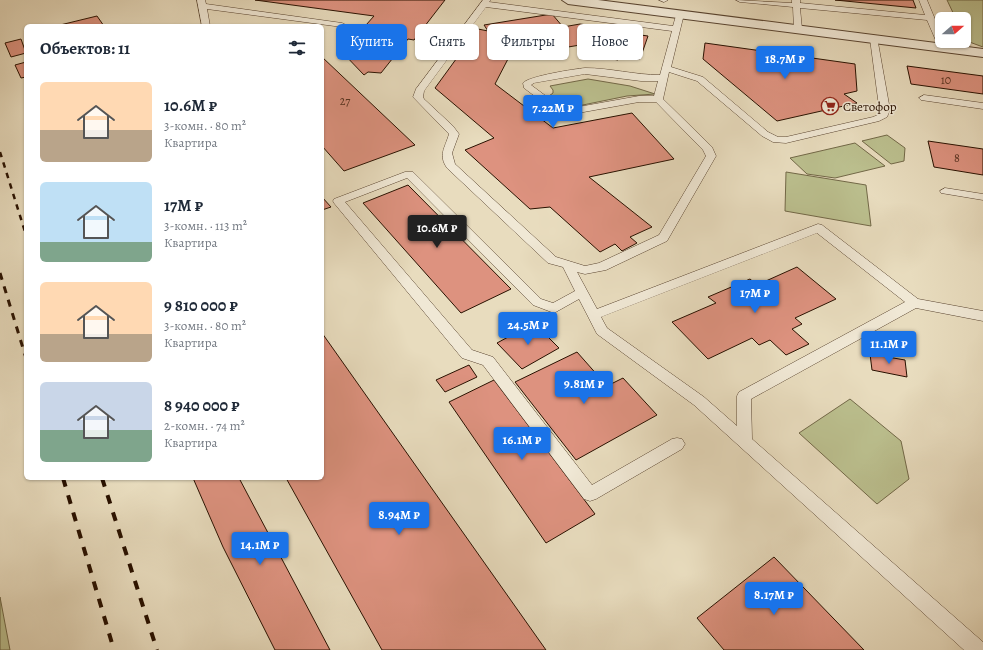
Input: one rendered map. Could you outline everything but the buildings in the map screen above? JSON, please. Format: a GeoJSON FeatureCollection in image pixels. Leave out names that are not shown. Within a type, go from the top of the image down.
{"type":"FeatureCollection","features":[{"type":"Feature","properties":{"kind":"street"},"geometry":{"type":"LineString","coordinates":[[568,0],[935,47]]}},
{"type":"Feature","properties":{"kind":"street"},"geometry":{"type":"LineString","coordinates":[[943,48],[983,53]]}},
{"type":"Feature","properties":{"kind":"lane"},"geometry":{"type":"LineString","coordinates":[[740,0],[796,3],[931,18]]}},
{"type":"Feature","properties":{"kind":"lane"},"geometry":{"type":"LineString","coordinates":[[923,0],[935,28]]}},
{"type":"Feature","properties":{"kind":"lane"},"geometry":{"type":"LineString","coordinates":[[676,29],[486,2],[419,91],[418,97],[421,102],[450,128],[454,134],[446,159],[451,166],[552,260],[585,270],[602,267],[664,238],[711,156],[708,149],[658,99],[639,99],[567,112],[559,110],[528,86],[527,83],[585,71],[641,78],[665,73],[700,79],[765,134],[776,140],[786,140],[876,119],[884,115],[885,110],[874,39]]}},
{"type":"Feature","properties":{"kind":"lane"},"geometry":{"type":"LineString","coordinates":[[206,24],[201,3],[336,25]]}},
{"type":"Feature","properties":{"kind":"lane"},"geometry":{"type":"LineString","coordinates":[[796,3],[798,29]]}},
{"type":"Feature","properties":{"kind":"lane"},"geometry":{"type":"LineString","coordinates":[[658,99],[680,14]]}},
{"type":"Feature","properties":{"kind":"lane"},"geometry":{"type":"LineString","coordinates":[[924,98],[983,106]]}},
{"type":"Feature","properties":{"kind":"lane"},"geometry":{"type":"LineString","coordinates":[[582,292],[554,308],[536,302],[409,174],[338,202],[467,354],[488,362],[590,494],[677,444]]}},
{"type":"Feature","properties":{"kind":"lane"},"geometry":{"type":"LineString","coordinates":[[944,191],[983,197]]}},
{"type":"Feature","properties":{"kind":"lane"},"geometry":{"type":"LineString","coordinates":[[594,315],[818,228],[914,303],[983,316]]}},
{"type":"Feature","properties":{"kind":"lane"},"geometry":{"type":"LineString","coordinates":[[568,266],[602,332],[700,401],[978,650]]}},
{"type":"Feature","properties":{"kind":"lane"},"geometry":{"type":"LineString","coordinates":[[746,442],[744,396],[914,303]]}},
{"type":"Feature","properties":{"kind":"green space"},"geometry":{"type":"Polygon","coordinates":[[[947,0],[983,0],[983,47],[971,43],[971,12],[953,12],[947,0]]]}},
{"type":"Feature","properties":{"kind":"green space"},"geometry":{"type":"Polygon","coordinates":[[[588,79],[630,86],[655,94],[627,96],[573,107],[558,104],[549,96],[553,93],[550,86],[588,79]]]}},
{"type":"Feature","properties":{"kind":"green space"},"geometry":{"type":"Polygon","coordinates":[[[887,135],[905,148],[904,161],[891,164],[862,141],[887,135]]]}},
{"type":"Feature","properties":{"kind":"green space"},"geometry":{"type":"Polygon","coordinates":[[[855,143],[885,166],[835,178],[807,174],[790,158],[855,143]]]}},
{"type":"Feature","properties":{"kind":"green space"},"geometry":{"type":"Polygon","coordinates":[[[786,172],[866,185],[871,226],[785,211],[786,172]]]}},
{"type":"Feature","properties":{"kind":"green space"},"geometry":{"type":"Polygon","coordinates":[[[850,399],[901,441],[909,479],[877,504],[799,433],[850,399]]]}},
{"type":"Feature","properties":{"kind":"green space"},"geometry":{"type":"Polygon","coordinates":[[[0,597],[10,650],[0,650],[0,597]]]}},
{"type":"Feature","properties":{"kind":"railway"},"geometry":{"type":"LineString","coordinates":[[0,152],[24,229]]}},
{"type":"Feature","properties":{"kind":"railway"},"geometry":{"type":"LineString","coordinates":[[0,273],[24,351]]}},
{"type":"Feature","properties":{"kind":"railway"},"geometry":{"type":"LineString","coordinates":[[64,480],[114,650]]}},
{"type":"Feature","properties":{"kind":"railway"},"geometry":{"type":"LineString","coordinates":[[103,480],[157,650]]}},
{"type":"Feature","properties":{"kind":"place","name":"Светофор"},"geometry":{"type":"Point","coordinates":[830,106]}}]}
